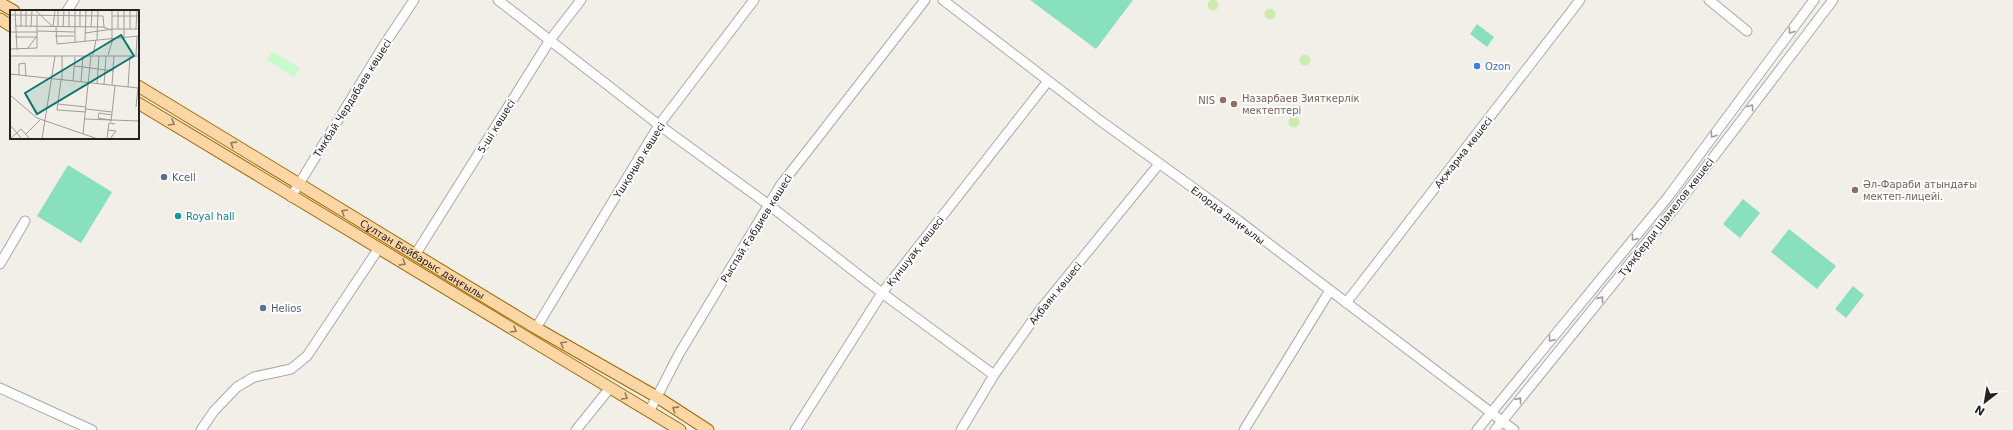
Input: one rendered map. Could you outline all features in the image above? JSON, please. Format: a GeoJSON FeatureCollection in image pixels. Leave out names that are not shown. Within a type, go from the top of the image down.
{"type":"FeatureCollection","features":[{"type":"Feature","properties":{"kind":"main road"},"geometry":{"type":"LineString","coordinates":[[0,3],[12,10]]}},
{"type":"Feature","properties":{"kind":"main road"},"geometry":{"type":"LineString","coordinates":[[0,20],[10,25]]}},
{"type":"Feature","properties":{"kind":"main road","name":"Сұлтан Бейбарыс даңғылы"},"geometry":{"type":"LineString","coordinates":[[139,87],[536,328],[657,397],[708,430]]}},
{"type":"Feature","properties":{"kind":"main road","name":"Сұлтан Бейбарыс даңғылы"},"geometry":{"type":"LineString","coordinates":[[139,104],[680,430]]}},
{"type":"Feature","properties":{"kind":"street"},"geometry":{"type":"LineString","coordinates":[[68,10],[74,0]]}},
{"type":"Feature","properties":{"kind":"street","name":"Тмкбай Чердабаев көшесі"},"geometry":{"type":"LineString","coordinates":[[292,197],[298,184],[414,0]]}},
{"type":"Feature","properties":{"kind":"street"},"geometry":{"type":"LineString","coordinates":[[498,0],[659,125],[769,205],[882,293],[994,375]]}},
{"type":"Feature","properties":{"kind":"street","name":"5-ші көшесі"},"geometry":{"type":"LineString","coordinates":[[415,255],[550,40],[581,0]]}},
{"type":"Feature","properties":{"kind":"street","name":"Үшқоңыр көшесі"},"geometry":{"type":"LineString","coordinates":[[536,328],[659,125],[754,0]]}},
{"type":"Feature","properties":{"kind":"street","name":"Рыспай Ғабдиев көшесі"},"geometry":{"type":"LineString","coordinates":[[649,412],[680,354],[780,186],[925,0]]}},
{"type":"Feature","properties":{"kind":"street","name":"Елорда даңғылы"},"geometry":{"type":"LineString","coordinates":[[943,0],[1048,81],[1159,164],[1239,221],[1329,292],[1346,303],[1514,430]]}},
{"type":"Feature","properties":{"kind":"street","name":"Ақжарма көшесі"},"geometry":{"type":"LineString","coordinates":[[1346,303],[1580,0]]}},
{"type":"Feature","properties":{"kind":"street"},"geometry":{"type":"LineString","coordinates":[[1709,0],[1747,31]]}},
{"type":"Feature","properties":{"kind":"street","name":"Тұяқберди Шамелов көшесі"},"geometry":{"type":"LineString","coordinates":[[1477,430],[1668,197],[1814,0]]}},
{"type":"Feature","properties":{"kind":"street","name":"Тұяқберди Шамелов көшесі"},"geometry":{"type":"LineString","coordinates":[[1495,430],[1677,205],[1833,0]]}},
{"type":"Feature","properties":{"kind":"street"},"geometry":{"type":"LineString","coordinates":[[1757,76],[1768,85]]}},
{"type":"Feature","properties":{"kind":"street","name":"Күншуақ көшесі"},"geometry":{"type":"LineString","coordinates":[[795,430],[882,293],[1048,81]]}},
{"type":"Feature","properties":{"kind":"street","name":"Ақбаян көшесі"},"geometry":{"type":"LineString","coordinates":[[961,430],[994,375],[1040,310],[1159,164]]}},
{"type":"Feature","properties":{"kind":"street"},"geometry":{"type":"LineString","coordinates":[[0,264],[25,221]]}},
{"type":"Feature","properties":{"kind":"street"},"geometry":{"type":"LineString","coordinates":[[201,430],[214,411],[237,387],[254,377],[291,369],[308,356],[379,248]]}},
{"type":"Feature","properties":{"kind":"street"},"geometry":{"type":"LineString","coordinates":[[1244,430],[1329,292]]}},
{"type":"Feature","properties":{"kind":"street"},"geometry":{"type":"LineString","coordinates":[[0,388],[92,430]]}},
{"type":"Feature","properties":{"kind":"street"},"geometry":{"type":"LineString","coordinates":[[576,430],[610,388]]}},
{"type":"Feature","properties":{"kind":"green space"},"geometry":{"type":"Polygon","coordinates":[[[1030,0],[1133,0],[1096,49],[1030,0]]]}},
{"type":"Feature","properties":{"kind":"green space"},"geometry":{"type":"Polygon","coordinates":[[[1211,0],[1215,0],[1217,1],[1217,9],[1211,10],[1208,7],[1208,3],[1211,0]]]}},
{"type":"Feature","properties":{"kind":"green space"},"geometry":{"type":"Polygon","coordinates":[[[1268,9],[1272,9],[1274,10],[1274,18],[1268,19],[1265,16],[1265,12],[1268,9]]]}},
{"type":"Feature","properties":{"kind":"green space"},"geometry":{"type":"Polygon","coordinates":[[[1477,24],[1494,37],[1487,47],[1470,34],[1477,24]]]}},
{"type":"Feature","properties":{"kind":"green space"},"geometry":{"type":"Polygon","coordinates":[[[272,51],[300,68],[294,77],[267,60],[272,51]]]}},
{"type":"Feature","properties":{"kind":"green space"},"geometry":{"type":"Polygon","coordinates":[[[1303,55],[1307,55],[1309,56],[1309,64],[1303,65],[1300,62],[1300,58],[1303,55]]]}},
{"type":"Feature","properties":{"kind":"green space"},"geometry":{"type":"Polygon","coordinates":[[[1292,117],[1296,117],[1298,118],[1298,126],[1292,127],[1289,124],[1289,120],[1292,117]]]}},
{"type":"Feature","properties":{"kind":"green space"},"geometry":{"type":"Polygon","coordinates":[[[68,165],[112,192],[81,243],[37,216],[68,165]]]}},
{"type":"Feature","properties":{"kind":"green space"},"geometry":{"type":"Polygon","coordinates":[[[1743,199],[1760,213],[1740,238],[1723,224],[1743,199]]]}},
{"type":"Feature","properties":{"kind":"green space"},"geometry":{"type":"Polygon","coordinates":[[[1789,229],[1836,266],[1817,289],[1771,252],[1789,229]]]}},
{"type":"Feature","properties":{"kind":"green space"},"geometry":{"type":"Polygon","coordinates":[[[1853,286],[1864,295],[1846,318],[1835,309],[1853,286]]]}},
{"type":"Feature","properties":{"kind":"place","name":"Ozon"},"geometry":{"type":"Point","coordinates":[1477,66]}},
{"type":"Feature","properties":{"kind":"place","name":"NIS"},"geometry":{"type":"Point","coordinates":[1223,100]}},
{"type":"Feature","properties":{"kind":"place","name":"Назарбаев Зияткерлік мектептері"},"geometry":{"type":"Point","coordinates":[1234,104]}},
{"type":"Feature","properties":{"kind":"place","name":"Kcell"},"geometry":{"type":"Point","coordinates":[164,177]}},
{"type":"Feature","properties":{"kind":"place","name":"Әл-Фараби атындағы мектеп-лицейі."},"geometry":{"type":"Point","coordinates":[1855,190]}},
{"type":"Feature","properties":{"kind":"place","name":"Royal hall"},"geometry":{"type":"Point","coordinates":[178,216]}},
{"type":"Feature","properties":{"kind":"place","name":"Helios"},"geometry":{"type":"Point","coordinates":[263,308]}}]}
